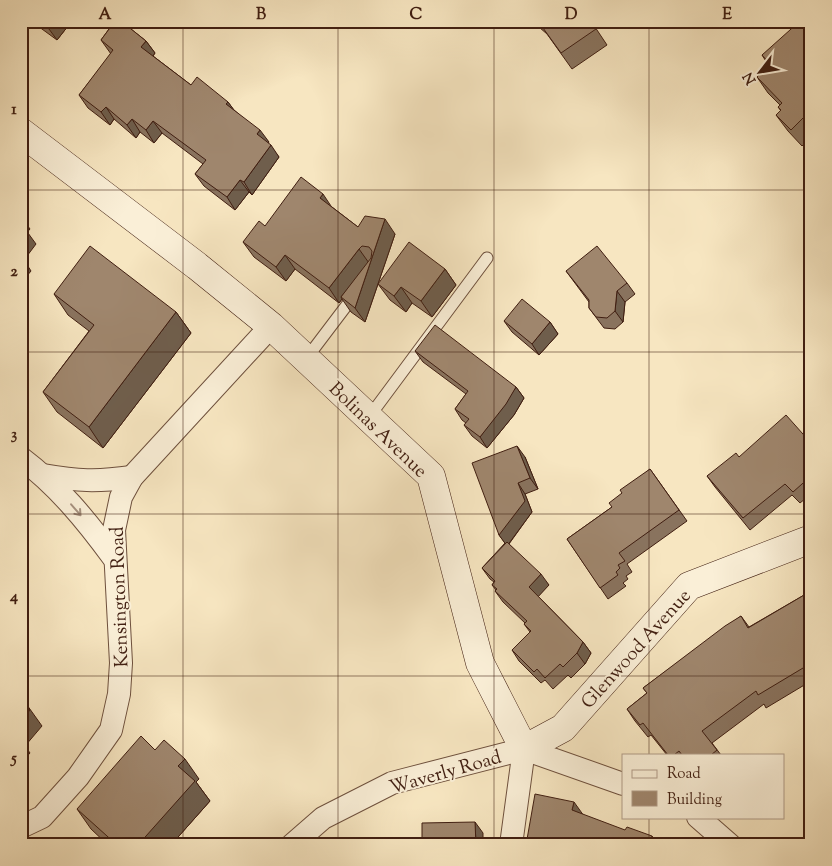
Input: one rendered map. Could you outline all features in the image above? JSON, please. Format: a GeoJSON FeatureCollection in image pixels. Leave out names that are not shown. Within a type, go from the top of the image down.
{"type":"FeatureCollection","features":[{"type":"Feature","properties":{"kind":"street","name":"Bolinas Avenue"},"geometry":{"type":"LineString","coordinates":[[21,132],[197,266],[271,326],[431,476],[480,663],[524,749]]}},
{"type":"Feature","properties":{"kind":"street","name":"Kensington Road"},"geometry":{"type":"LineString","coordinates":[[21,827],[42,817],[78,777],[111,730],[119,694],[121,664],[113,557],[116,513],[121,497],[132,477],[271,326]]}},
{"type":"Feature","properties":{"kind":"street"},"geometry":{"type":"LineString","coordinates":[[21,458],[43,474],[88,523],[113,557]]}},
{"type":"Feature","properties":{"kind":"street"},"geometry":{"type":"LineString","coordinates":[[43,474],[81,482],[101,482],[132,477]]}},
{"type":"Feature","properties":{"kind":"street","name":"Glenwood Avenue"},"geometry":{"type":"LineString","coordinates":[[524,749],[563,728],[688,586],[811,539]]}},
{"type":"Feature","properties":{"kind":"street"},"geometry":{"type":"LineString","coordinates":[[511,845],[524,749],[622,784]]}},
{"type":"Feature","properties":{"kind":"street","name":"Waverly Road"},"geometry":{"type":"LineString","coordinates":[[292,845],[323,818],[392,783],[524,749]]}},
{"type":"Feature","properties":{"kind":"street"},"geometry":{"type":"LineString","coordinates":[[699,818],[730,845]]}},
{"type":"Feature","properties":{"kind":"lane"},"geometry":{"type":"LineString","coordinates":[[368,417],[487,258]]}},
{"type":"Feature","properties":{"kind":"lane"},"geometry":{"type":"LineString","coordinates":[[306,359],[364,283]]}},
{"type":"Feature","properties":{"kind":"building"},"geometry":{"type":"Polygon","coordinates":[[[38,21],[56,21],[49,29],[38,21]]]}},
{"type":"Feature","properties":{"kind":"building"},"geometry":{"type":"Polygon","coordinates":[[[115,21],[121,21],[146,41],[141,47],[191,85],[197,77],[228,102],[226,104],[260,130],[257,134],[271,145],[244,182],[240,180],[227,197],[195,174],[206,160],[153,121],[146,130],[132,119],[127,125],[106,107],[101,112],[79,95],[113,50],[101,40],[115,21]]]}},
{"type":"Feature","properties":{"kind":"building"},"geometry":{"type":"Polygon","coordinates":[[[538,21],[591,21],[596,29],[561,53],[538,21]]]}},
{"type":"Feature","properties":{"kind":"building"},"geometry":{"type":"Polygon","coordinates":[[[800,21],[809,29],[811,27],[811,110],[791,130],[776,115],[781,110],[778,107],[782,103],[757,77],[770,64],[762,55],[800,21]]]}},
{"type":"Feature","properties":{"kind":"building"},"geometry":{"type":"Polygon","coordinates":[[[301,177],[323,194],[320,198],[358,227],[365,216],[385,219],[355,308],[341,297],[371,258],[372,251],[369,247],[362,246],[359,249],[329,288],[285,255],[276,267],[243,242],[259,221],[265,226],[301,177]]]}},
{"type":"Feature","properties":{"kind":"building"},"geometry":{"type":"Polygon","coordinates":[[[21,228],[28,233],[21,242],[21,228]]]}},
{"type":"Feature","properties":{"kind":"building"},"geometry":{"type":"Polygon","coordinates":[[[409,242],[445,269],[421,301],[401,287],[394,296],[378,284],[409,242]]]}},
{"type":"Feature","properties":{"kind":"building"},"geometry":{"type":"Polygon","coordinates":[[[90,246],[176,312],[89,427],[43,392],[94,325],[54,294],[90,246]]]}},
{"type":"Feature","properties":{"kind":"building"},"geometry":{"type":"Polygon","coordinates":[[[597,246],[627,283],[617,291],[615,311],[607,318],[596,317],[589,308],[589,300],[566,271],[597,246]]]}},
{"type":"Feature","properties":{"kind":"building"},"geometry":{"type":"Polygon","coordinates":[[[522,299],[550,322],[532,344],[504,321],[522,299]]]}},
{"type":"Feature","properties":{"kind":"building"},"geometry":{"type":"Polygon","coordinates":[[[435,325],[516,387],[506,404],[480,437],[464,425],[469,419],[455,409],[468,391],[415,351],[435,325]]]}},
{"type":"Feature","properties":{"kind":"building"},"geometry":{"type":"Polygon","coordinates":[[[786,415],[811,443],[811,476],[793,492],[785,484],[743,518],[707,476],[736,453],[739,457],[786,415]]]}},
{"type":"Feature","properties":{"kind":"building"},"geometry":{"type":"Polygon","coordinates":[[[517,446],[530,478],[518,483],[525,501],[499,535],[472,463],[517,446]]]}},
{"type":"Feature","properties":{"kind":"building"},"geometry":{"type":"Polygon","coordinates":[[[650,469],[679,510],[619,553],[625,561],[618,565],[620,568],[616,572],[618,575],[600,588],[567,539],[612,507],[609,503],[622,493],[620,490],[650,469]]]}},
{"type":"Feature","properties":{"kind":"building"},"geometry":{"type":"Polygon","coordinates":[[[507,542],[541,574],[529,587],[583,642],[577,653],[563,667],[560,664],[545,678],[537,669],[534,672],[512,650],[531,631],[524,624],[527,621],[495,591],[497,589],[492,585],[495,581],[482,568],[507,542]]]}},
{"type":"Feature","properties":{"kind":"building"},"geometry":{"type":"Polygon","coordinates":[[[811,591],[811,674],[808,676],[803,668],[758,695],[756,691],[702,731],[717,750],[712,754],[681,754],[679,751],[675,754],[667,754],[643,723],[640,725],[627,709],[647,693],[643,688],[725,626],[741,616],[748,628],[811,591]]]}},
{"type":"Feature","properties":{"kind":"building"},"geometry":{"type":"Polygon","coordinates":[[[21,702],[30,710],[21,721],[21,702]]]}},
{"type":"Feature","properties":{"kind":"building"},"geometry":{"type":"Polygon","coordinates":[[[141,736],[155,750],[164,740],[185,759],[178,766],[195,781],[138,845],[117,845],[77,809],[141,736]]]}},
{"type":"Feature","properties":{"kind":"building"},"geometry":{"type":"Polygon","coordinates":[[[535,794],[574,802],[572,810],[625,830],[627,827],[652,836],[649,845],[526,845],[535,794]]]}},
{"type":"Feature","properties":{"kind":"building"},"geometry":{"type":"Polygon","coordinates":[[[475,822],[476,845],[422,845],[422,823],[475,822]]]}}]}
